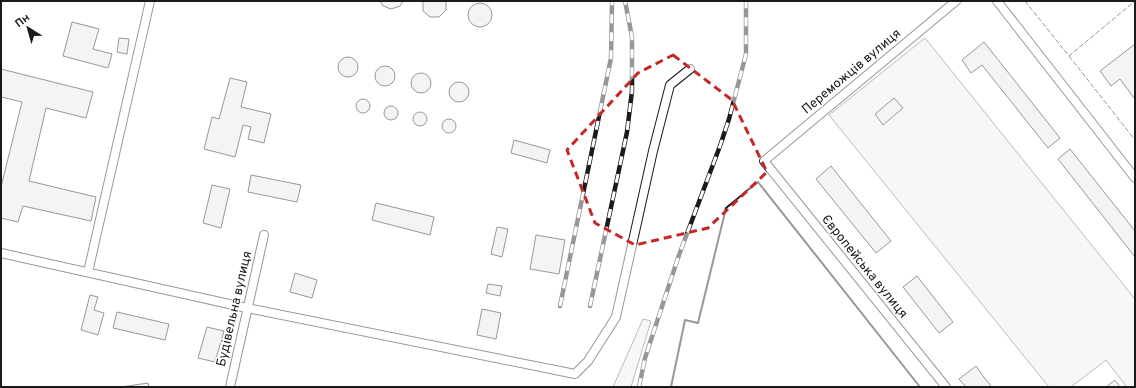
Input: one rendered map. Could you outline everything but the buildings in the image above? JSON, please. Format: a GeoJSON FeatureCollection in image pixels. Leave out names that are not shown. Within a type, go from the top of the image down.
{"type":"FeatureCollection","features":[{"type":"Feature","properties":{"kind":"street"},"geometry":{"type":"LineString","coordinates":[[88,272],[150,1]]}},
{"type":"Feature","properties":{"kind":"street","name":"Переможців вулиця"},"geometry":{"type":"LineString","coordinates":[[764,161],[956,1]]}},
{"type":"Feature","properties":{"kind":"street"},"geometry":{"type":"LineString","coordinates":[[997,1],[1135,178]]}},
{"type":"Feature","properties":{"kind":"street"},"geometry":{"type":"LineString","coordinates":[[1,253],[247,308],[575,374],[588,361],[616,317],[653,151],[670,85],[690,69]]}},
{"type":"Feature","properties":{"kind":"street","name":"Європейська вулиця"},"geometry":{"type":"LineString","coordinates":[[764,161],[946,387]]}},
{"type":"Feature","properties":{"kind":"street","name":"Будівельна вулиця"},"geometry":{"type":"LineString","coordinates":[[230,387],[264,235]]}},
{"type":"Feature","properties":{"kind":"highlighted area"},"geometry":{"type":"Polygon","coordinates":[[[673,55],[732,100],[767,172],[708,228],[635,245],[595,223],[567,150],[638,73],[673,55]]]}},
{"type":"Feature","properties":{"kind":"shaded area"},"geometry":{"type":"Polygon","coordinates":[[[925,38],[1135,299],[1135,387],[1127,387],[1106,360],[1071,387],[1049,387],[829,115],[925,38]]]}},
{"type":"Feature","properties":{"kind":"shaded area"},"geometry":{"type":"Polygon","coordinates":[[[643,319],[651,321],[631,387],[613,387],[643,319]]]}},
{"type":"Feature","properties":{"kind":"railway"},"geometry":{"type":"LineString","coordinates":[[560,306],[611,58],[612,1]]}},
{"type":"Feature","properties":{"kind":"railway"},"geometry":{"type":"LineString","coordinates":[[590,306],[627,132],[632,91],[632,37],[625,1]]}},
{"type":"Feature","properties":{"kind":"railway"},"geometry":{"type":"LineString","coordinates":[[639,387],[645,358],[679,255],[729,119],[746,54],[746,1]]}},
{"type":"Feature","properties":{"kind":"fence"},"geometry":{"type":"LineString","coordinates":[[1025,1],[1069,56],[1135,1]]}},
{"type":"Feature","properties":{"kind":"fence"},"geometry":{"type":"LineString","coordinates":[[1069,56],[1135,140]]}},
{"type":"Feature","properties":{"kind":"wall"},"geometry":{"type":"LineString","coordinates":[[671,387],[685,320],[698,323],[726,208],[758,182],[920,387]]}}]}
